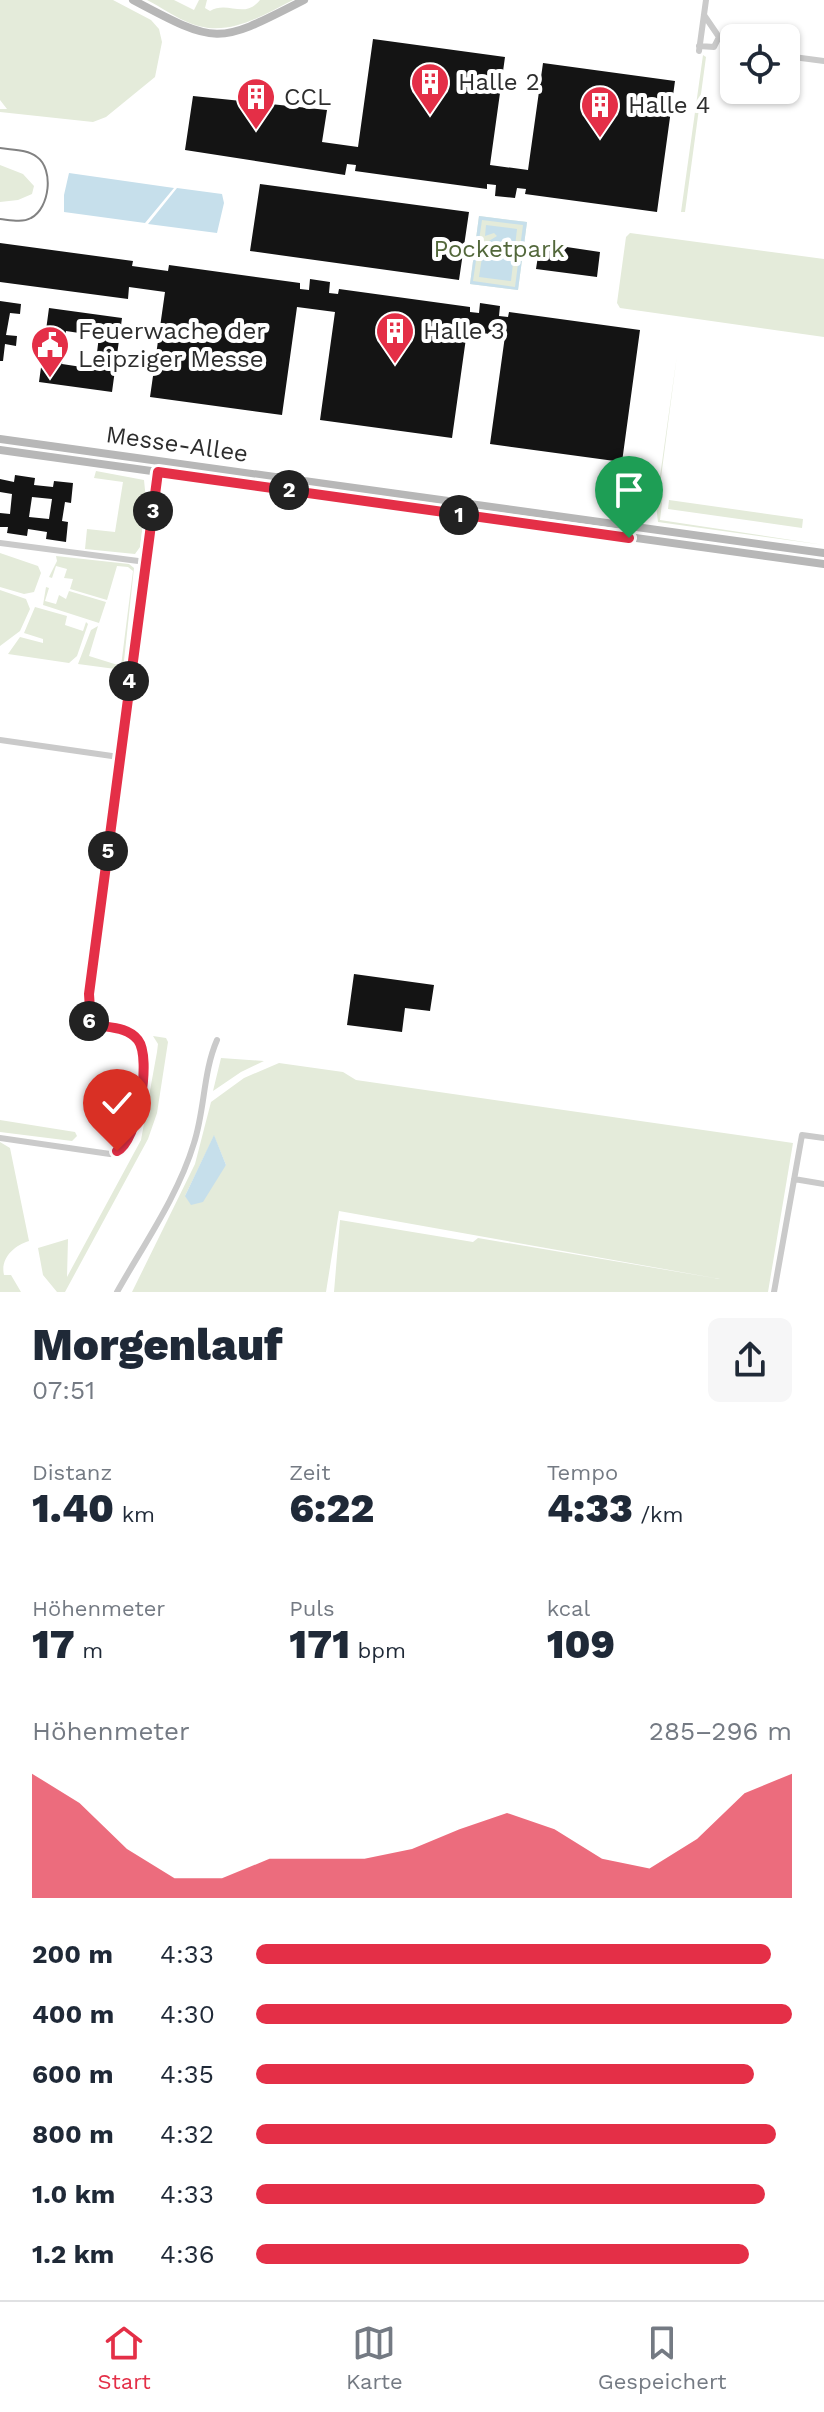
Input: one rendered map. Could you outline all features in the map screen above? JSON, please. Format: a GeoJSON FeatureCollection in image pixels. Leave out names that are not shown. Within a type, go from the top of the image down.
{"type":"FeatureCollection","features":[{"type":"Feature","properties":{"kind":"main road"},"geometry":{"type":"LineString","coordinates":[[133,0],[184,28],[213,35],[252,27],[304,0]]}},
{"type":"Feature","properties":{"kind":"main road","name":"Messe-Allee"},"geometry":{"type":"LineString","coordinates":[[0,439],[824,553]]}},
{"type":"Feature","properties":{"kind":"main road","name":"Messe-Allee"},"geometry":{"type":"LineString","coordinates":[[0,450],[824,564]]}},
{"type":"Feature","properties":{"kind":"street"},"geometry":{"type":"LineString","coordinates":[[704,15],[719,37],[714,47],[699,48],[706,0]]}},
{"type":"Feature","properties":{"kind":"street"},"geometry":{"type":"LineString","coordinates":[[800,58],[824,61]]}},
{"type":"Feature","properties":{"kind":"street"},"geometry":{"type":"LineString","coordinates":[[0,1138],[110,1154],[128,1142],[135,1124],[144,1066],[142,1047],[133,1035],[94,1025],[88,1019],[119,757],[160,461]]}},
{"type":"Feature","properties":{"kind":"street"},"geometry":{"type":"LineString","coordinates":[[0,543],[146,562]]}},
{"type":"Feature","properties":{"kind":"street"},"geometry":{"type":"LineString","coordinates":[[0,740],[119,757]]}},
{"type":"Feature","properties":{"kind":"street"},"geometry":{"type":"LineString","coordinates":[[117,1292],[182,1176],[199,1125],[209,1062],[217,1040]]}},
{"type":"Feature","properties":{"kind":"street"},"geometry":{"type":"LineString","coordinates":[[774,1292],[802,1135],[824,1138]]}},
{"type":"Feature","properties":{"kind":"street"},"geometry":{"type":"LineString","coordinates":[[794,1179],[824,1184]]}},
{"type":"Feature","properties":{"kind":"green space"},"geometry":{"type":"Polygon","coordinates":[[[0,0],[113,0],[151,20],[159,29],[162,42],[155,77],[106,117],[93,122],[0,112],[0,109],[7,109],[0,100],[0,0]]]}},
{"type":"Feature","properties":{"kind":"green space"},"geometry":{"type":"Polygon","coordinates":[[[147,0],[174,0],[194,10],[199,0],[207,0],[205,8],[210,11],[223,7],[248,9],[260,0],[293,0],[240,24],[213,28],[185,21],[147,0]]]}},
{"type":"Feature","properties":{"kind":"green space"},"geometry":{"type":"Polygon","coordinates":[[[703,55],[706,57],[685,212],[681,212],[703,55]]]}},
{"type":"Feature","properties":{"kind":"green space"},"geometry":{"type":"Polygon","coordinates":[[[0,165],[23,174],[34,186],[32,194],[18,200],[0,202],[0,165]]]}},
{"type":"Feature","properties":{"kind":"green space","name":"Pocketpark"},"geometry":{"type":"Polygon","coordinates":[[[479,216],[527,222],[518,290],[470,284],[479,216]]]}},
{"type":"Feature","properties":{"kind":"green space"},"geometry":{"type":"Polygon","coordinates":[[[630,233],[824,259],[824,337],[620,308],[617,303],[626,237],[630,233]]]}},
{"type":"Feature","properties":{"kind":"green space"},"geometry":{"type":"Polygon","coordinates":[[[677,355],[659,493],[663,494],[660,520],[824,545],[658,522],[656,505],[677,355]]]}},
{"type":"Feature","properties":{"kind":"green space"},"geometry":{"type":"Polygon","coordinates":[[[179,469],[551,518],[550,522],[179,469]]]}},
{"type":"Feature","properties":{"kind":"green space"},"geometry":{"type":"Polygon","coordinates":[[[96,471],[144,480],[146,500],[140,547],[135,554],[85,549],[87,529],[115,532],[123,482],[94,478],[96,471]]]}},
{"type":"Feature","properties":{"kind":"green space"},"geometry":{"type":"Polygon","coordinates":[[[669,500],[803,519],[802,528],[668,509],[669,500]]]}},
{"type":"Feature","properties":{"kind":"green space"},"geometry":{"type":"Polygon","coordinates":[[[0,553],[38,566],[41,573],[34,592],[24,594],[0,587],[0,553]]]}},
{"type":"Feature","properties":{"kind":"green space"},"geometry":{"type":"Polygon","coordinates":[[[56,556],[129,564],[134,568],[123,670],[78,664],[91,630],[98,626],[89,656],[121,666],[133,571],[117,566],[107,600],[70,589],[73,579],[64,578],[67,569],[56,566],[52,578],[49,577],[57,561],[56,556]]]}},
{"type":"Feature","properties":{"kind":"green space"},"geometry":{"type":"Polygon","coordinates":[[[46,587],[49,588],[45,601],[56,604],[59,595],[66,599],[69,591],[106,602],[99,623],[43,605],[46,587]]]}},
{"type":"Feature","properties":{"kind":"green space"},"geometry":{"type":"Polygon","coordinates":[[[0,590],[26,599],[30,609],[20,631],[0,646],[0,590]]]}},
{"type":"Feature","properties":{"kind":"green space"},"geometry":{"type":"Polygon","coordinates":[[[35,607],[67,616],[65,625],[83,631],[86,622],[88,624],[77,656],[69,663],[8,654],[20,637],[43,643],[43,639],[24,633],[35,607]]]}},
{"type":"Feature","properties":{"kind":"green space"},"geometry":{"type":"Polygon","coordinates":[[[153,1036],[166,1038],[168,1042],[157,1113],[148,1139],[65,1292],[57,1292],[43,1275],[38,1248],[68,1239],[67,1277],[141,1140],[158,1044],[153,1036]]]}},
{"type":"Feature","properties":{"kind":"green space"},"geometry":{"type":"Polygon","coordinates":[[[221,1058],[264,1061],[213,1091],[221,1058]]]}},
{"type":"Feature","properties":{"kind":"green space"},"geometry":{"type":"Polygon","coordinates":[[[279,1063],[343,1072],[356,1080],[793,1143],[768,1292],[334,1292],[340,1220],[473,1242],[478,1238],[720,1279],[339,1211],[326,1292],[132,1292],[195,1164],[211,1102],[244,1078],[279,1063]],[[214,1136],[185,1196],[226,1165],[214,1136]]]}},
{"type":"Feature","properties":{"kind":"green space"},"geometry":{"type":"Polygon","coordinates":[[[0,1120],[75,1132],[77,1136],[72,1141],[0,1132],[0,1120]]]}},
{"type":"Feature","properties":{"kind":"green space"},"geometry":{"type":"Polygon","coordinates":[[[0,1142],[10,1148],[29,1241],[14,1249],[6,1258],[3,1269],[4,1275],[11,1275],[21,1292],[0,1292],[0,1142]]]}},
{"type":"Feature","properties":{"kind":"water"},"geometry":{"type":"Polygon","coordinates":[[[69,173],[174,188],[145,223],[64,212],[69,173]]]}},
{"type":"Feature","properties":{"kind":"water"},"geometry":{"type":"Polygon","coordinates":[[[177,188],[222,194],[224,203],[217,233],[148,224],[177,188]]]}},
{"type":"Feature","properties":{"kind":"water"},"geometry":{"type":"Polygon","coordinates":[[[479,216],[527,222],[518,290],[470,284],[479,216]],[[482,220],[473,281],[515,287],[523,225],[482,220]]]}},
{"type":"Feature","properties":{"kind":"water"},"geometry":{"type":"Polygon","coordinates":[[[486,225],[517,229],[511,281],[479,277],[484,244],[497,236],[494,233],[485,236],[486,225]]]}},
{"type":"Feature","properties":{"kind":"water"},"geometry":{"type":"Polygon","coordinates":[[[214,1135],[226,1165],[203,1202],[191,1205],[185,1196],[214,1135]]]}},
{"type":"Feature","properties":{"kind":"building"},"geometry":{"type":"Polygon","coordinates":[[[373,39],[505,57],[490,165],[528,170],[543,63],[675,81],[657,212],[525,194],[526,189],[517,188],[515,198],[495,196],[496,185],[487,184],[487,189],[355,171],[356,165],[347,164],[345,175],[185,150],[193,96],[327,110],[322,142],[358,147],[373,39]]]}},
{"type":"Feature","properties":{"kind":"building"},"geometry":{"type":"Polygon","coordinates":[[[260,184],[469,212],[459,280],[250,251],[260,184]]]}},
{"type":"Feature","properties":{"kind":"building"},"geometry":{"type":"Polygon","coordinates":[[[0,243],[133,261],[132,266],[168,271],[169,265],[300,283],[300,289],[309,290],[310,279],[330,282],[329,293],[338,294],[339,289],[470,307],[470,312],[479,313],[480,303],[500,306],[499,316],[508,317],[509,312],[640,330],[622,462],[490,444],[505,336],[467,331],[452,438],[320,420],[335,312],[297,307],[282,415],[150,397],[165,292],[129,287],[128,299],[0,282],[0,243]]]}},
{"type":"Feature","properties":{"kind":"building"},"geometry":{"type":"Polygon","coordinates":[[[540,243],[600,252],[597,277],[536,269],[540,243]]]}},
{"type":"Feature","properties":{"kind":"building"},"geometry":{"type":"Polygon","coordinates":[[[0,301],[21,304],[20,314],[10,313],[6,335],[17,336],[16,346],[5,344],[3,361],[0,361],[0,301]]]}},
{"type":"Feature","properties":{"kind":"building"},"geometry":{"type":"Polygon","coordinates":[[[49,308],[122,318],[112,392],[39,382],[49,308]],[[66,331],[62,364],[95,369],[99,336],[66,331]]]}},
{"type":"Feature","properties":{"kind":"building"},"geometry":{"type":"Polygon","coordinates":[[[15,475],[35,478],[34,485],[53,487],[54,481],[73,483],[71,503],[65,502],[62,521],[68,522],[66,542],[46,539],[47,532],[28,529],[27,536],[7,533],[8,527],[0,527],[0,513],[10,514],[12,494],[0,492],[0,479],[14,482],[15,475]],[[32,497],[29,517],[49,519],[52,499],[32,497]]]}},
{"type":"Feature","properties":{"kind":"building"},"geometry":{"type":"Polygon","coordinates":[[[354,974],[434,985],[430,1011],[405,1008],[402,1032],[347,1025],[354,974]]]}},
{"type":"Feature","properties":{"kind":"tram line"},"geometry":{"type":"LineString","coordinates":[[0,148],[33,154],[42,163],[48,179],[46,197],[37,213],[24,220],[0,219]]}},
{"type":"Feature","properties":{"kind":"place","name":"Halle 2"},"geometry":{"type":"Point","coordinates":[430,116]}},
{"type":"Feature","properties":{"kind":"place","name":"CCL"},"geometry":{"type":"Point","coordinates":[256,131]}},
{"type":"Feature","properties":{"kind":"place","name":"Halle 4"},"geometry":{"type":"Point","coordinates":[600,139]}},
{"type":"Feature","properties":{"kind":"place","name":"Halle 3"},"geometry":{"type":"Point","coordinates":[395,365]}},
{"type":"Feature","properties":{"kind":"place","name":"Feuerwache der Leipziger Messe"},"geometry":{"type":"Point","coordinates":[50,379]}},
{"type":"Feature","properties":{"kind":"route"},"geometry":{"type":"LineString","coordinates":[[117,1151],[128,1142],[135,1124],[144,1056],[142,1047],[133,1035],[89,1022],[89,994],[158,472],[629,538]]}}]}
